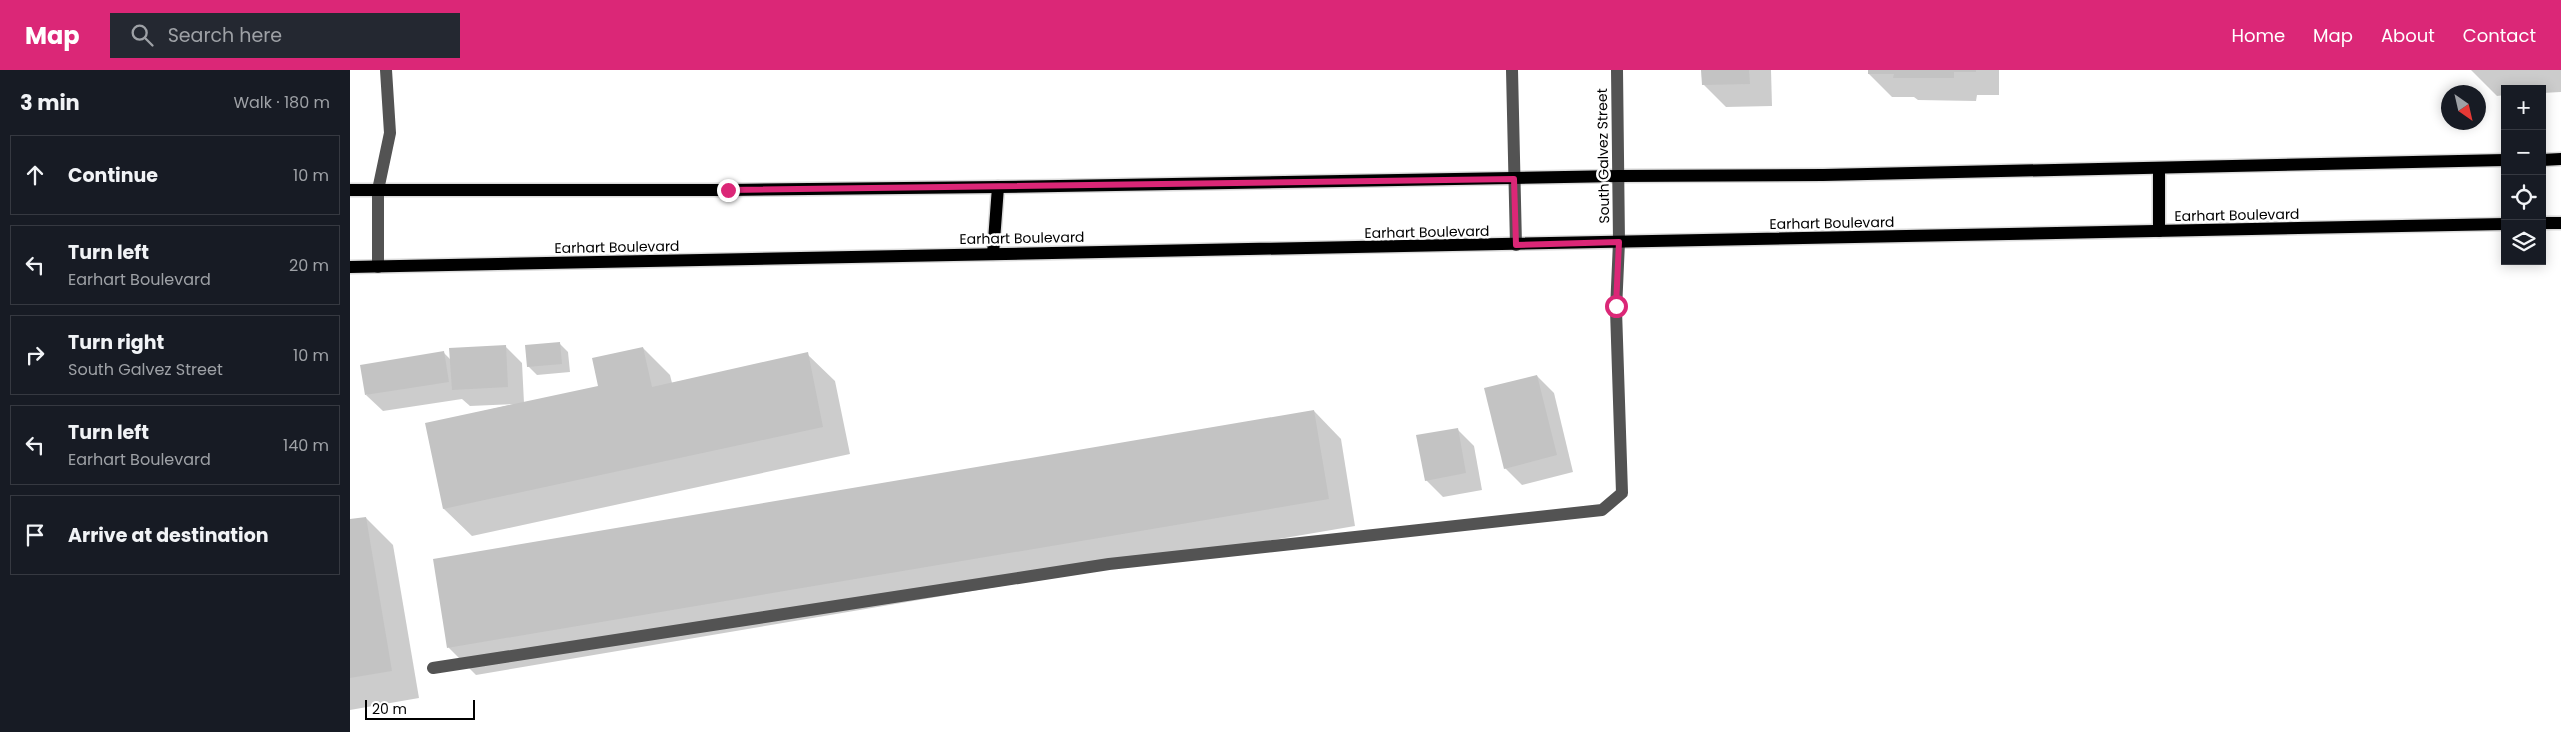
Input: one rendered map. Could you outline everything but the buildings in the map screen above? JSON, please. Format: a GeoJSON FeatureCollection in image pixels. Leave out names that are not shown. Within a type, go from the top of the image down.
{"type":"FeatureCollection","features":[{"type":"Feature","properties":{"kind":"main road"},"geometry":{"type":"LineString","coordinates":[[2546,160],[2561,159]]}},
{"type":"Feature","properties":{"kind":"main road"},"geometry":{"type":"LineString","coordinates":[[350,190],[728,190],[998,187],[1619,176],[1833,175],[2501,160]]}},
{"type":"Feature","properties":{"kind":"main road"},"geometry":{"type":"LineString","coordinates":[[2159,168],[2159,231]]}},
{"type":"Feature","properties":{"kind":"main road"},"geometry":{"type":"LineString","coordinates":[[993,254],[998,187]]}},
{"type":"Feature","properties":{"kind":"main road"},"geometry":{"type":"LineString","coordinates":[[2546,223],[2561,223]]}},
{"type":"Feature","properties":{"kind":"main road","name":"Earhart Boulevard"},"geometry":{"type":"LineString","coordinates":[[350,267],[2501,224]]}},
{"type":"Feature","properties":{"kind":"street"},"geometry":{"type":"LineString","coordinates":[[378,267],[378,190],[390,133],[386,70]]}},
{"type":"Feature","properties":{"kind":"street"},"geometry":{"type":"LineString","coordinates":[[1512,70],[1516,245]]}},
{"type":"Feature","properties":{"kind":"street","name":"South Galvez Street"},"geometry":{"type":"LineString","coordinates":[[433,668],[1109,564],[1602,510],[1622,493],[1616,310],[1619,242],[1617,70]]}},
{"type":"Feature","properties":{"kind":"route"},"geometry":{"type":"LineString","coordinates":[[728,190],[1514,179],[1516,245],[1619,242],[1616,306]]}}]}
